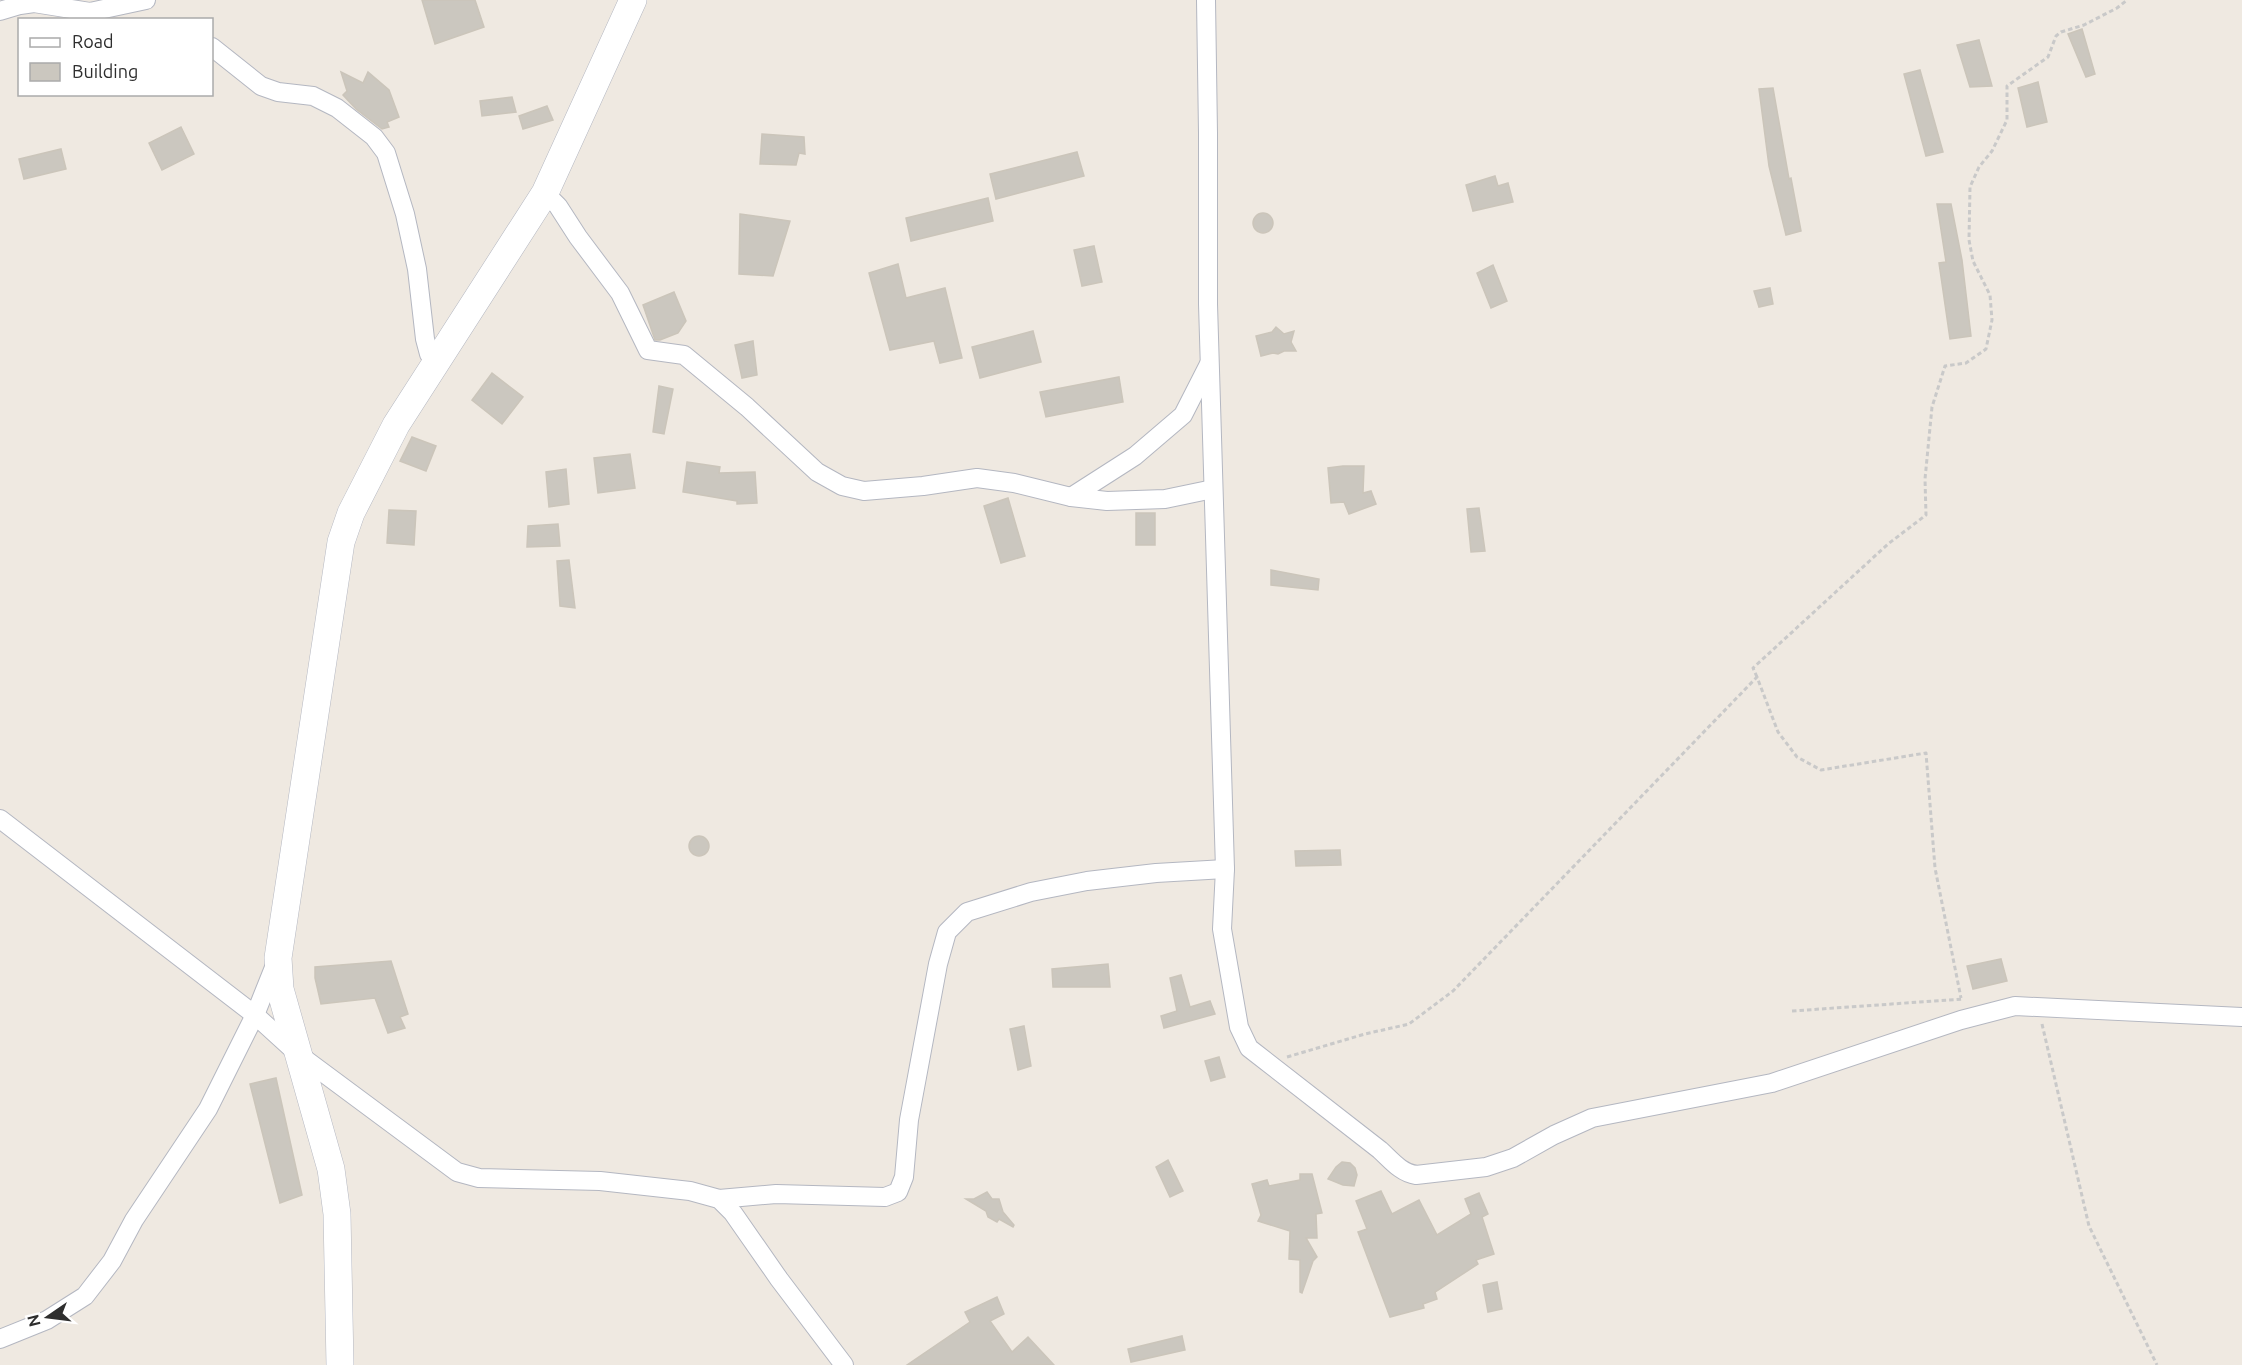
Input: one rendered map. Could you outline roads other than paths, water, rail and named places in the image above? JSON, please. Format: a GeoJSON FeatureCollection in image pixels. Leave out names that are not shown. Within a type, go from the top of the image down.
{"type":"FeatureCollection","features":[{"type":"Feature","properties":{"kind":"street"},"geometry":{"type":"LineString","coordinates":[[0,11],[34,3],[94,16],[146,0]]}},
{"type":"Feature","properties":{"kind":"street"},"geometry":{"type":"LineString","coordinates":[[340,1365],[337,1214],[331,1168],[280,988],[278,958],[342,542],[351,513],[396,425],[545,193],[633,0]]}},
{"type":"Feature","properties":{"kind":"street"},"geometry":{"type":"LineString","coordinates":[[1206,0],[1209,363],[1225,869],[1222,929],[1239,1027],[1249,1048],[1396,1165],[1408,1174],[1416,1174],[1486,1167],[1513,1158],[1554,1135],[1592,1118],[1773,1083],[1962,1020],[2016,1006],[2242,1017]]}},
{"type":"Feature","properties":{"kind":"street"},"geometry":{"type":"LineString","coordinates":[[213,47],[261,86],[278,92],[313,96],[337,108],[374,137],[386,153],[405,214],[417,269],[425,339],[429,354],[435,363]]}},
{"type":"Feature","properties":{"kind":"street"},"geometry":{"type":"LineString","coordinates":[[545,193],[558,206],[620,293],[648,350],[684,355],[747,407],[817,472],[842,486],[864,491],[976,478],[1014,483],[1071,497],[1107,501],[1165,499],[1213,489]]}},
{"type":"Feature","properties":{"kind":"street"},"geometry":{"type":"LineString","coordinates":[[1071,497],[1135,456],[1183,415],[1209,363]]}},
{"type":"Feature","properties":{"kind":"street"},"geometry":{"type":"LineString","coordinates":[[0,819],[255,1015],[298,1054],[457,1172],[479,1178],[621,1183],[690,1191],[719,1199],[776,1194],[885,1197],[898,1192],[904,1177],[909,1120],[938,964],[947,932],[967,912],[1031,892],[1087,881],[1156,873],[1225,869]]}},
{"type":"Feature","properties":{"kind":"street"},"geometry":{"type":"LineString","coordinates":[[0,1339],[47,1320],[85,1296],[112,1261],[134,1220],[208,1109],[255,1015],[278,958]]}},
{"type":"Feature","properties":{"kind":"street"},"geometry":{"type":"LineString","coordinates":[[719,1199],[733,1213],[844,1365]]}}]}
